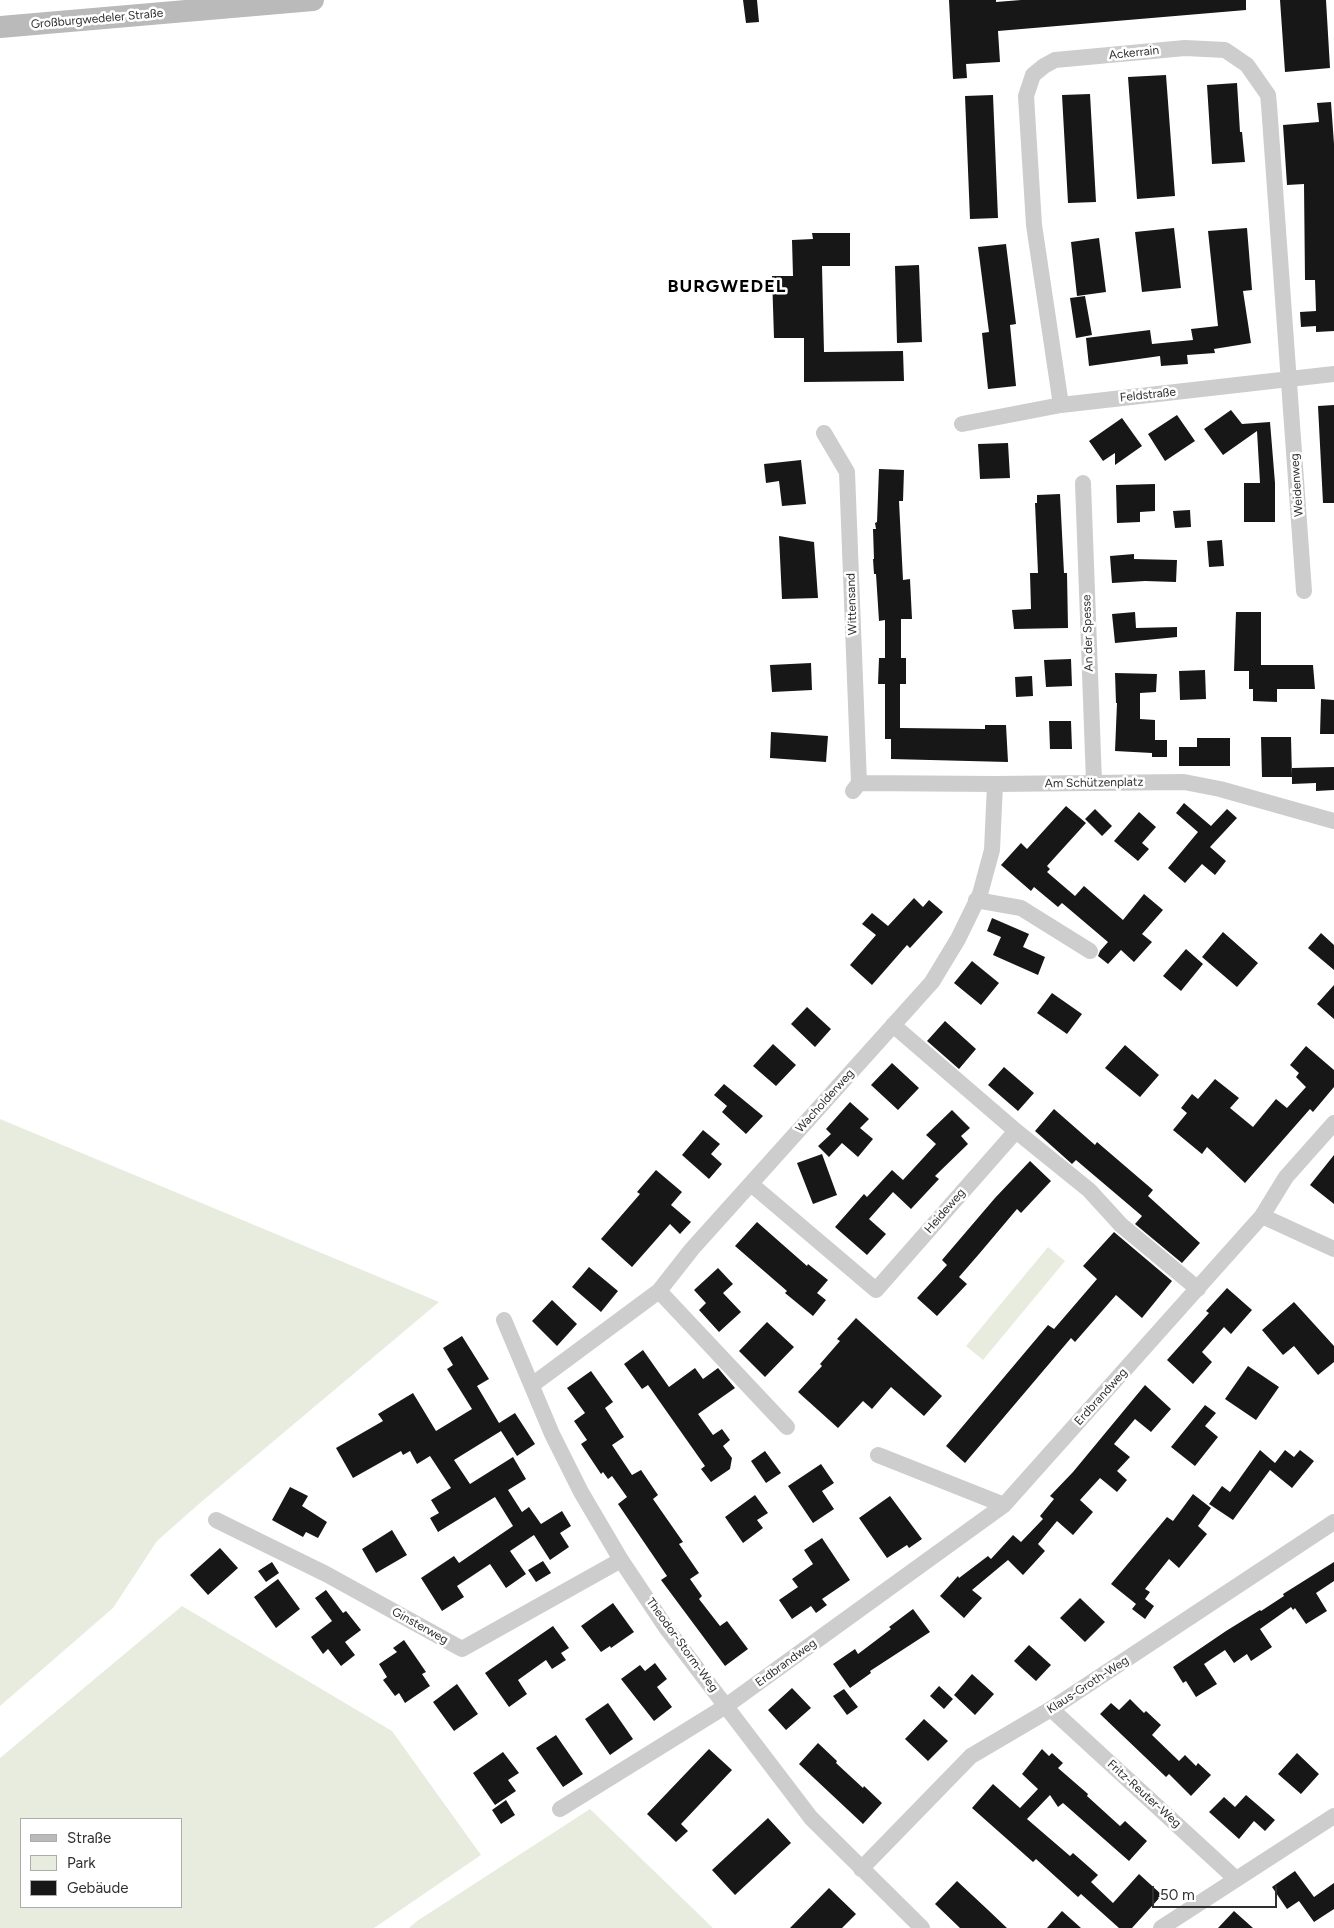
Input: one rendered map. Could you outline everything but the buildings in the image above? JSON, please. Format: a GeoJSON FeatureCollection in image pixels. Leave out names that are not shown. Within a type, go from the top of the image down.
{"type":"FeatureCollection","features":[{"type":"Feature","properties":{"kind":"street","name":"Großburgwedeler Straße"},"geometry":{"type":"LineString","coordinates":[[0,27],[313,0]]}},
{"type":"Feature","properties":{"kind":"street","name":"Ackerrain"},"geometry":{"type":"LineString","coordinates":[[1061,405],[1034,225],[1026,96],[1033,75],[1055,60],[1185,48],[1225,50],[1248,64],[1268,95],[1270,105],[1290,380]]}},
{"type":"Feature","properties":{"kind":"street","name":"Feldstraße"},"geometry":{"type":"LineString","coordinates":[[962,424],[1061,405],[1334,374]]}},
{"type":"Feature","properties":{"kind":"street","name":"Weidenweg"},"geometry":{"type":"LineString","coordinates":[[1290,380],[1304,591]]}},
{"type":"Feature","properties":{"kind":"street","name":"Wittensand"},"geometry":{"type":"LineString","coordinates":[[824,433],[847,472],[856,787]]}},
{"type":"Feature","properties":{"kind":"street","name":"An der Spesse"},"geometry":{"type":"LineString","coordinates":[[1083,484],[1094,782]]}},
{"type":"Feature","properties":{"kind":"street","name":"Am Schützenplatz"},"geometry":{"type":"LineString","coordinates":[[856,787],[1184,782],[1220,789],[1334,821]]}},
{"type":"Feature","properties":{"kind":"street","name":"Wacholderweg"},"geometry":{"type":"LineString","coordinates":[[532,1386],[659,1292],[692,1249],[932,982],[958,939],[976,900],[992,850],[995,784]]}},
{"type":"Feature","properties":{"kind":"street"},"geometry":{"type":"LineString","coordinates":[[976,900],[1021,908],[1090,951]]}},
{"type":"Feature","properties":{"kind":"street"},"geometry":{"type":"LineString","coordinates":[[894,1026],[1089,1190],[1121,1225],[1198,1290]]}},
{"type":"Feature","properties":{"kind":"street","name":"Erdbrandweg"},"geometry":{"type":"LineString","coordinates":[[560,1809],[726,1706],[1004,1505],[1198,1290],[1262,1216],[1286,1177],[1334,1123]]}},
{"type":"Feature","properties":{"kind":"street","name":"Heideweg"},"geometry":{"type":"LineString","coordinates":[[751,1184],[876,1290],[1016,1130]]}},
{"type":"Feature","properties":{"kind":"street"},"geometry":{"type":"LineString","coordinates":[[1262,1216],[1334,1249]]}},
{"type":"Feature","properties":{"kind":"street"},"geometry":{"type":"LineString","coordinates":[[659,1292],[787,1427]]}},
{"type":"Feature","properties":{"kind":"street","name":"Theodor-Storm-Weg"},"geometry":{"type":"LineString","coordinates":[[504,1320],[560,1450],[581,1492],[621,1560],[667,1628],[811,1818],[922,1928]]}},
{"type":"Feature","properties":{"kind":"street"},"geometry":{"type":"LineString","coordinates":[[878,1455],[1004,1505]]}},
{"type":"Feature","properties":{"kind":"street","name":"Ginsterweg"},"geometry":{"type":"LineString","coordinates":[[216,1520],[326,1574],[462,1649],[621,1560]]}},
{"type":"Feature","properties":{"kind":"street","name":"Klaus-Groth-Weg"},"geometry":{"type":"LineString","coordinates":[[861,1869],[971,1756],[1051,1709],[1334,1522]]}},
{"type":"Feature","properties":{"kind":"street","name":"Fritz-Reuter-Weg"},"geometry":{"type":"LineString","coordinates":[[1051,1709],[1236,1879]]}},
{"type":"Feature","properties":{"kind":"street"},"geometry":{"type":"LineString","coordinates":[[1161,1928],[1334,1816]]}},
{"type":"Feature","properties":{"kind":"green space"},"geometry":{"type":"Polygon","coordinates":[[[0,1119],[439,1302],[157,1541],[113,1608],[0,1706],[0,1119]]]}},
{"type":"Feature","properties":{"kind":"green space"},"geometry":{"type":"Polygon","coordinates":[[[1048,1247],[1065,1261],[983,1360],[966,1346],[1048,1247]]]}},
{"type":"Feature","properties":{"kind":"green space"},"geometry":{"type":"Polygon","coordinates":[[[182,1606],[392,1731],[481,1855],[374,1928],[0,1928],[0,1758],[182,1606]]]}},
{"type":"Feature","properties":{"kind":"green space"},"geometry":{"type":"Polygon","coordinates":[[[590,1809],[713,1928],[409,1928],[417,1921],[590,1809]]]}},
{"type":"Feature","properties":{"kind":"district","name":"BURGWEDEL"},"geometry":{"type":"Point","coordinates":[727,287]}}]}
